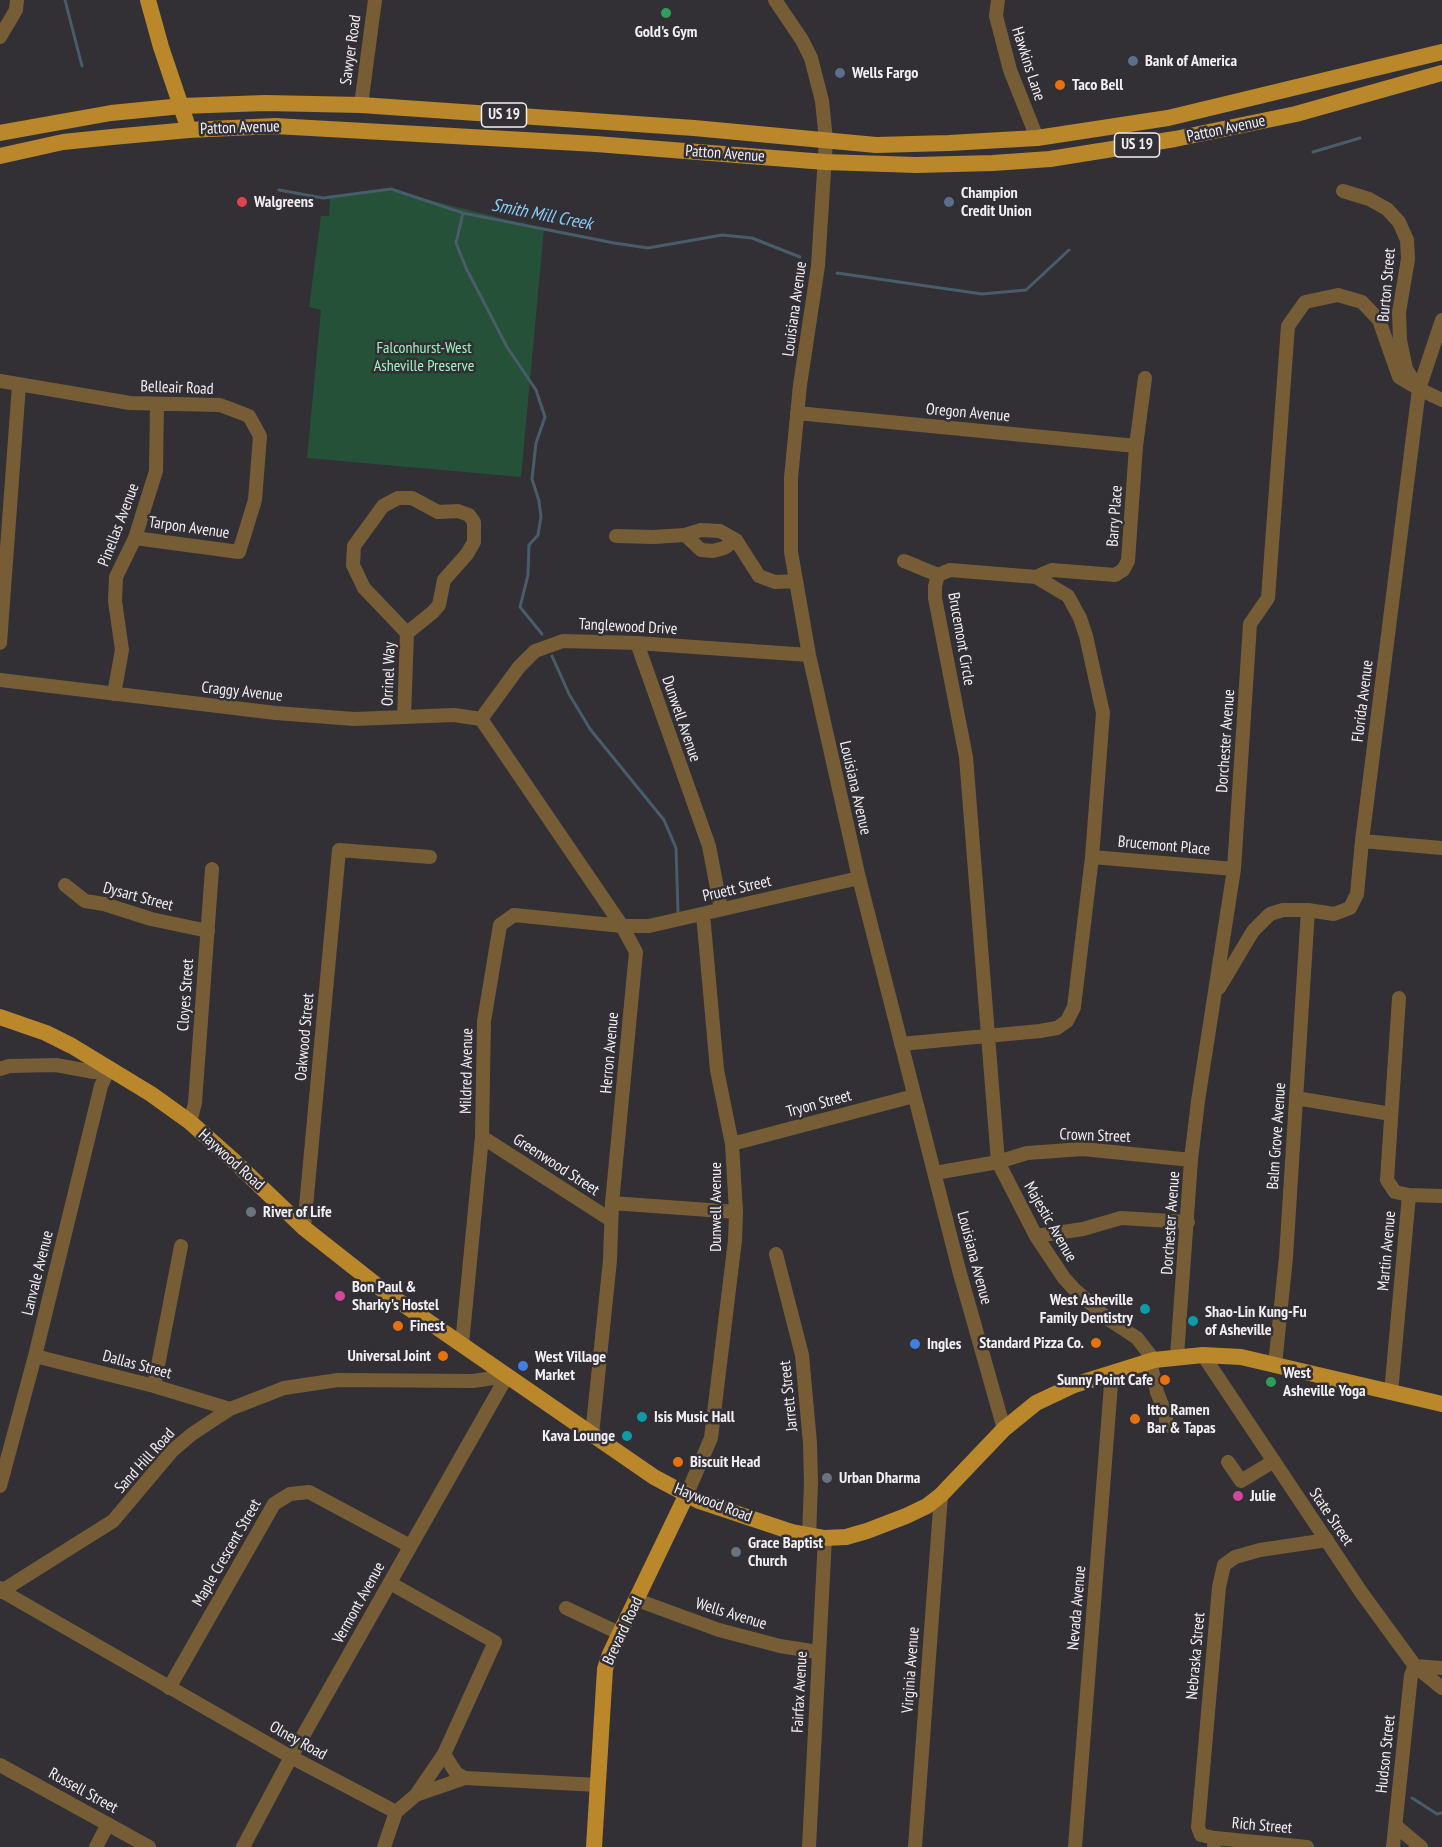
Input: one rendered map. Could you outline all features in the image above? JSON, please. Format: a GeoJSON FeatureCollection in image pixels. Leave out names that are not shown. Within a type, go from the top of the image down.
{"type":"FeatureCollection","features":[{"type":"Feature","properties":{"kind":"main road"},"geometry":{"type":"LineString","coordinates":[[148,0],[189,130]]}},
{"type":"Feature","properties":{"kind":"main road","name":"Patton Avenue"},"geometry":{"type":"LineString","coordinates":[[0,133],[111,113],[182,106],[265,103],[361,105],[694,128],[876,145],[1037,138],[1168,118],[1442,52]]}},
{"type":"Feature","properties":{"kind":"main road","name":"Patton Avenue"},"geometry":{"type":"LineString","coordinates":[[0,156],[63,142],[189,130],[275,126],[596,144],[825,162],[916,165],[993,163],[1050,159],[1175,139],[1286,116],[1442,73]]}},
{"type":"Feature","properties":{"kind":"main road","name":"Haywood Road"},"geometry":{"type":"LineString","coordinates":[[0,1017],[46,1033],[72,1046],[151,1094],[190,1122],[304,1228],[384,1291],[654,1477],[686,1496],[735,1514],[817,1537],[846,1537],[917,1511],[941,1495],[1004,1429],[1036,1403],[1054,1393],[1112,1372],[1152,1361],[1178,1356],[1203,1355],[1241,1358],[1442,1404]]}},
{"type":"Feature","properties":{"kind":"main road","name":"Brevard Road"},"geometry":{"type":"LineString","coordinates":[[594,1847],[605,1669],[619,1634],[686,1496]]}},
{"type":"Feature","properties":{"kind":"street"},"geometry":{"type":"LineString","coordinates":[[0,37],[16,10],[17,0]]}},
{"type":"Feature","properties":{"kind":"street","name":"Sawyer Road"},"geometry":{"type":"LineString","coordinates":[[361,105],[375,0]]}},
{"type":"Feature","properties":{"kind":"street","name":"Louisiana Avenue"},"geometry":{"type":"LineString","coordinates":[[775,0],[802,40],[811,58],[822,101],[826,140],[819,266],[797,413],[790,501],[790,552],[809,655],[859,878],[959,1270],[1004,1429]]}},
{"type":"Feature","properties":{"kind":"street","name":"Hawkins Lane"},"geometry":{"type":"LineString","coordinates":[[998,0],[996,16],[1010,70],[1037,138]]}},
{"type":"Feature","properties":{"kind":"street","name":"Burton Street"},"geometry":{"type":"LineString","coordinates":[[1343,191],[1369,199],[1387,209],[1399,222],[1407,240],[1408,259],[1399,312],[1400,340],[1406,369],[1419,389]]}},
{"type":"Feature","properties":{"kind":"street","name":"Dorchester Avenue"},"geometry":{"type":"LineString","coordinates":[[1178,1356],[1191,1160],[1234,869],[1250,624],[1268,598],[1288,326],[1305,302],[1338,296],[1362,302],[1378,320],[1399,376],[1419,389]]}},
{"type":"Feature","properties":{"kind":"street","name":"Florida Avenue"},"geometry":{"type":"LineString","coordinates":[[1215,995],[1253,931],[1270,914],[1283,910],[1308,910],[1334,914],[1350,908],[1358,894],[1362,841],[1419,389],[1442,320]]}},
{"type":"Feature","properties":{"kind":"street"},"geometry":{"type":"LineString","coordinates":[[1136,446],[1145,378]]}},
{"type":"Feature","properties":{"kind":"street","name":"Belleair Road"},"geometry":{"type":"LineString","coordinates":[[0,381],[130,403],[220,405],[249,416],[260,436],[255,500],[239,552]]}},
{"type":"Feature","properties":{"kind":"street"},"geometry":{"type":"LineString","coordinates":[[0,643],[19,385]]}},
{"type":"Feature","properties":{"kind":"street"},"geometry":{"type":"LineString","coordinates":[[1419,389],[1441,398]]}},
{"type":"Feature","properties":{"kind":"street","name":"Pinellas Avenue"},"geometry":{"type":"LineString","coordinates":[[114,694],[122,650],[115,601],[116,578],[135,538],[156,471],[157,404]]}},
{"type":"Feature","properties":{"kind":"street","name":"Oregon Avenue"},"geometry":{"type":"LineString","coordinates":[[797,413],[1136,446]]}},
{"type":"Feature","properties":{"kind":"street","name":"Barry Place"},"geometry":{"type":"LineString","coordinates":[[1036,577],[1052,570],[1115,575],[1123,570],[1128,561],[1136,446]]}},
{"type":"Feature","properties":{"kind":"street","name":"Orrinel Way"},"geometry":{"type":"LineString","coordinates":[[404,717],[407,633],[364,588],[353,565],[354,546],[383,506],[398,498],[412,498],[438,512],[458,511],[469,515],[474,522],[474,542],[467,554],[444,580],[439,604],[433,612],[407,633]]}},
{"type":"Feature","properties":{"kind":"street"},"geometry":{"type":"LineString","coordinates":[[616,536],[653,537],[685,535],[701,530],[720,531],[736,540],[759,576],[776,582],[796,581]]}},
{"type":"Feature","properties":{"kind":"street"},"geometry":{"type":"LineString","coordinates":[[685,535],[701,550],[713,551],[724,548],[736,540]]}},
{"type":"Feature","properties":{"kind":"street","name":"Tarpon Avenue"},"geometry":{"type":"LineString","coordinates":[[135,538],[239,552]]}},
{"type":"Feature","properties":{"kind":"street"},"geometry":{"type":"LineString","coordinates":[[904,561],[938,575]]}},
{"type":"Feature","properties":{"kind":"street","name":"Brucemont Circle"},"geometry":{"type":"LineString","coordinates":[[901,1044],[989,1035],[1040,1031],[1057,1028],[1067,1021],[1074,1007],[1092,856],[1102,713],[1080,618],[1068,596],[1036,577],[950,570],[938,575],[935,586],[935,598],[966,757],[989,1035],[998,1162]]}},
{"type":"Feature","properties":{"kind":"street","name":"Tanglewood Drive"},"geometry":{"type":"LineString","coordinates":[[481,719],[519,668],[535,651],[563,640],[809,655]]}},
{"type":"Feature","properties":{"kind":"street","name":"Dunwell Avenue"},"geometry":{"type":"LineString","coordinates":[[637,643],[709,846],[721,909]]}},
{"type":"Feature","properties":{"kind":"street","name":"Craggy Avenue"},"geometry":{"type":"LineString","coordinates":[[0,680],[276,713],[343,718],[454,715],[481,719]]}},
{"type":"Feature","properties":{"kind":"street","name":"Herron Avenue"},"geometry":{"type":"LineString","coordinates":[[481,719],[622,926],[636,952],[612,1203],[610,1260],[592,1435]]}},
{"type":"Feature","properties":{"kind":"street"},"geometry":{"type":"LineString","coordinates":[[1362,841],[1442,848]]}},
{"type":"Feature","properties":{"kind":"street","name":"Oakwood Street"},"geometry":{"type":"LineString","coordinates":[[304,1228],[339,850],[430,857]]}},
{"type":"Feature","properties":{"kind":"street","name":"Brucemont Place"},"geometry":{"type":"LineString","coordinates":[[1092,856],[1234,869]]}},
{"type":"Feature","properties":{"kind":"street","name":"Cloyes Street"},"geometry":{"type":"LineString","coordinates":[[190,1122],[195,1103],[212,869]]}},
{"type":"Feature","properties":{"kind":"street","name":"Pruett Street"},"geometry":{"type":"LineString","coordinates":[[622,926],[649,926],[859,878]]}},
{"type":"Feature","properties":{"kind":"street","name":"Dysart Street"},"geometry":{"type":"LineString","coordinates":[[65,885],[85,902],[104,904],[151,919],[208,931]]}},
{"type":"Feature","properties":{"kind":"street","name":"Balm Grove Avenue"},"geometry":{"type":"LineString","coordinates":[[1275,1365],[1286,1257],[1308,910]]}},
{"type":"Feature","properties":{"kind":"street","name":"Dunwell Avenue"},"geometry":{"type":"LineString","coordinates":[[686,1496],[711,1438],[735,1240],[736,1212],[732,1144],[717,1070],[704,914]]}},
{"type":"Feature","properties":{"kind":"street","name":"Mildred Avenue"},"geometry":{"type":"LineString","coordinates":[[462,1344],[482,1137],[484,1021],[500,925],[514,915],[622,926]]}},
{"type":"Feature","properties":{"kind":"street","name":"Martin Avenue"},"geometry":{"type":"LineString","coordinates":[[1391,1393],[1408,1195],[1395,1192],[1387,1180],[1399,998]]}},
{"type":"Feature","properties":{"kind":"street"},"geometry":{"type":"LineString","coordinates":[[0,1069],[9,1066],[56,1065],[94,1072],[109,1068]]}},
{"type":"Feature","properties":{"kind":"street","name":"Lanvale Avenue"},"geometry":{"type":"LineString","coordinates":[[0,1486],[35,1356],[101,1086],[109,1068]]}},
{"type":"Feature","properties":{"kind":"street","name":"Tryon Street"},"geometry":{"type":"LineString","coordinates":[[732,1144],[914,1096]]}},
{"type":"Feature","properties":{"kind":"street"},"geometry":{"type":"LineString","coordinates":[[1296,1098],[1391,1114]]}},
{"type":"Feature","properties":{"kind":"street","name":"Greenwood Street"},"geometry":{"type":"LineString","coordinates":[[482,1137],[611,1220]]}},
{"type":"Feature","properties":{"kind":"street","name":"Crown Street"},"geometry":{"type":"LineString","coordinates":[[998,1162],[1027,1153],[1083,1149],[1191,1160]]}},
{"type":"Feature","properties":{"kind":"street"},"geometry":{"type":"LineString","coordinates":[[935,1173],[998,1162]]}},
{"type":"Feature","properties":{"kind":"street","name":"Majestic Avenue"},"geometry":{"type":"LineString","coordinates":[[998,1162],[1036,1236],[1074,1289],[1108,1319],[1137,1338],[1152,1361]]}},
{"type":"Feature","properties":{"kind":"street"},"geometry":{"type":"LineString","coordinates":[[1408,1195],[1442,1196]]}},
{"type":"Feature","properties":{"kind":"street"},"geometry":{"type":"LineString","coordinates":[[612,1203],[736,1212]]}},
{"type":"Feature","properties":{"kind":"street"},"geometry":{"type":"LineString","coordinates":[[1036,1236],[1083,1229],[1121,1218],[1188,1222]]}},
{"type":"Feature","properties":{"kind":"street"},"geometry":{"type":"LineString","coordinates":[[154,1386],[181,1246]]}},
{"type":"Feature","properties":{"kind":"street","name":"Jarrett Street"},"geometry":{"type":"LineString","coordinates":[[776,1254],[802,1355],[817,1537]]}},
{"type":"Feature","properties":{"kind":"street","name":"State Street"},"geometry":{"type":"LineString","coordinates":[[1203,1355],[1361,1592],[1415,1666],[1442,1688]]}},
{"type":"Feature","properties":{"kind":"street","name":"Dallas Street"},"geometry":{"type":"LineString","coordinates":[[35,1356],[154,1386],[230,1409]]}},
{"type":"Feature","properties":{"kind":"street"},"geometry":{"type":"LineString","coordinates":[[1152,1361],[1157,1392],[1166,1415],[1166,1426]]}},
{"type":"Feature","properties":{"kind":"street","name":"Nevada Avenue"},"geometry":{"type":"LineString","coordinates":[[1075,1847],[1112,1372]]}},
{"type":"Feature","properties":{"kind":"street","name":"Sand Hill Road"},"geometry":{"type":"LineString","coordinates":[[1,1590],[113,1521],[172,1451],[192,1434],[230,1409],[284,1388],[328,1382],[473,1381],[507,1376]]}},
{"type":"Feature","properties":{"kind":"street","name":"Vermont Avenue"},"geometry":{"type":"LineString","coordinates":[[243,1847],[291,1757],[507,1376]]}},
{"type":"Feature","properties":{"kind":"street"},"geometry":{"type":"LineString","coordinates":[[1228,1462],[1241,1481],[1274,1461]]}},
{"type":"Feature","properties":{"kind":"street","name":"Maple Crescent Street"},"geometry":{"type":"LineString","coordinates":[[169,1688],[274,1504],[290,1494],[309,1492],[410,1546]]}},
{"type":"Feature","properties":{"kind":"street","name":"Virginia Avenue"},"geometry":{"type":"LineString","coordinates":[[915,1847],[941,1495]]}},
{"type":"Feature","properties":{"kind":"street","name":"Fairfax Avenue"},"geometry":{"type":"LineString","coordinates":[[809,1847],[818,1652],[817,1537]]}},
{"type":"Feature","properties":{"kind":"street","name":"Nebraska Street"},"geometry":{"type":"LineString","coordinates":[[1215,1843],[1201,1835],[1198,1827],[1219,1587],[1224,1565],[1235,1557],[1260,1550],[1327,1540]]}},
{"type":"Feature","properties":{"kind":"street"},"geometry":{"type":"LineString","coordinates":[[384,1847],[396,1812],[416,1796],[444,1754],[495,1642],[390,1583]]}},
{"type":"Feature","properties":{"kind":"street","name":"Olney Road"},"geometry":{"type":"LineString","coordinates":[[1,1590],[291,1757],[396,1812]]}},
{"type":"Feature","properties":{"kind":"street","name":"Wells Avenue"},"geometry":{"type":"LineString","coordinates":[[637,1599],[719,1630],[780,1646],[818,1652]]}},
{"type":"Feature","properties":{"kind":"street"},"geometry":{"type":"LineString","coordinates":[[566,1608],[619,1634]]}},
{"type":"Feature","properties":{"kind":"street"},"geometry":{"type":"LineString","coordinates":[[1415,1666],[1442,1668]]}},
{"type":"Feature","properties":{"kind":"street","name":"Hudson Street"},"geometry":{"type":"LineString","coordinates":[[1394,1847],[1411,1675],[1415,1666]]}},
{"type":"Feature","properties":{"kind":"street"},"geometry":{"type":"LineString","coordinates":[[444,1754],[456,1773],[465,1778]]}},
{"type":"Feature","properties":{"kind":"street","name":"Russell Street"},"geometry":{"type":"LineString","coordinates":[[0,1765],[149,1847]]}},
{"type":"Feature","properties":{"kind":"street"},"geometry":{"type":"LineString","coordinates":[[416,1796],[465,1778],[598,1785]]}},
{"type":"Feature","properties":{"kind":"street"},"geometry":{"type":"LineString","coordinates":[[96,1847],[108,1824]]}},
{"type":"Feature","properties":{"kind":"street"},"geometry":{"type":"LineString","coordinates":[[1396,1826],[1421,1847]]}},
{"type":"Feature","properties":{"kind":"street","name":"Rich Street"},"geometry":{"type":"LineString","coordinates":[[1215,1843],[1306,1847]]}},
{"type":"Feature","properties":{"kind":"green space","name":"Falconhurst-West Asheville Preserve"},"geometry":{"type":"Polygon","coordinates":[[[385,189],[544,229],[521,477],[307,458],[321,310],[309,307],[321,216],[329,216],[330,197],[385,189]]]}},
{"type":"Feature","properties":{"kind":"waterway","name":"Smith Mill Creek"},"geometry":{"type":"LineString","coordinates":[[65,0],[82,66]]}},
{"type":"Feature","properties":{"kind":"waterway","name":"Smith Mill Creek"},"geometry":{"type":"LineString","coordinates":[[1313,152],[1360,138]]}},
{"type":"Feature","properties":{"kind":"waterway","name":"Smith Mill Creek"},"geometry":{"type":"LineString","coordinates":[[279,190],[323,198],[391,189],[463,213],[614,243],[648,248],[722,235],[752,238],[800,257]]}},
{"type":"Feature","properties":{"kind":"waterway"},"geometry":{"type":"LineString","coordinates":[[463,213],[456,243],[466,268],[507,347],[536,390],[545,417],[536,443],[532,479],[541,517],[538,535],[529,545],[528,575],[520,607],[542,634]]}},
{"type":"Feature","properties":{"kind":"waterway","name":"Smith Mill Creek"},"geometry":{"type":"LineString","coordinates":[[837,273],[982,294],[1026,290],[1069,250]]}},
{"type":"Feature","properties":{"kind":"waterway"},"geometry":{"type":"LineString","coordinates":[[552,656],[569,694],[590,729],[664,820],[676,848],[678,912]]}},
{"type":"Feature","properties":{"kind":"waterway"},"geometry":{"type":"LineString","coordinates":[[1412,1798],[1437,1814],[1442,1813]]}},
{"type":"Feature","properties":{"kind":"place","name":"Gold's Gym"},"geometry":{"type":"Point","coordinates":[666,13]}},
{"type":"Feature","properties":{"kind":"place","name":"Bank of America"},"geometry":{"type":"Point","coordinates":[1133,61]}},
{"type":"Feature","properties":{"kind":"place","name":"Wells Fargo"},"geometry":{"type":"Point","coordinates":[840,73]}},
{"type":"Feature","properties":{"kind":"place","name":"Taco Bell"},"geometry":{"type":"Point","coordinates":[1060,85]}},
{"type":"Feature","properties":{"kind":"place","name":"Walgreens"},"geometry":{"type":"Point","coordinates":[242,202]}},
{"type":"Feature","properties":{"kind":"place","name":"Champion Credit Union"},"geometry":{"type":"Point","coordinates":[949,202]}},
{"type":"Feature","properties":{"kind":"place","name":"River of Life"},"geometry":{"type":"Point","coordinates":[251,1212]}},
{"type":"Feature","properties":{"kind":"place","name":"Bon Paul & Sharky's Hostel"},"geometry":{"type":"Point","coordinates":[340,1296]}},
{"type":"Feature","properties":{"kind":"place","name":"West Asheville Family Dentistry"},"geometry":{"type":"Point","coordinates":[1145,1309]}},
{"type":"Feature","properties":{"kind":"place","name":"Shao-Lin Kung-Fu of Asheville"},"geometry":{"type":"Point","coordinates":[1193,1321]}},
{"type":"Feature","properties":{"kind":"place","name":"Finest"},"geometry":{"type":"Point","coordinates":[398,1326]}},
{"type":"Feature","properties":{"kind":"place","name":"Standard Pizza Co."},"geometry":{"type":"Point","coordinates":[1096,1343]}},
{"type":"Feature","properties":{"kind":"place","name":"Ingles"},"geometry":{"type":"Point","coordinates":[915,1344]}},
{"type":"Feature","properties":{"kind":"place","name":"Universal Joint"},"geometry":{"type":"Point","coordinates":[443,1356]}},
{"type":"Feature","properties":{"kind":"place","name":"West Village Market"},"geometry":{"type":"Point","coordinates":[523,1366]}},
{"type":"Feature","properties":{"kind":"place","name":"Sunny Point Cafe"},"geometry":{"type":"Point","coordinates":[1165,1380]}},
{"type":"Feature","properties":{"kind":"place","name":"West Asheville Yoga"},"geometry":{"type":"Point","coordinates":[1271,1382]}},
{"type":"Feature","properties":{"kind":"place","name":"Isis Music Hall"},"geometry":{"type":"Point","coordinates":[642,1417]}},
{"type":"Feature","properties":{"kind":"place","name":"Itto Ramen Bar & Tapas"},"geometry":{"type":"Point","coordinates":[1135,1419]}},
{"type":"Feature","properties":{"kind":"place","name":"Kava Lounge"},"geometry":{"type":"Point","coordinates":[627,1436]}},
{"type":"Feature","properties":{"kind":"place","name":"Biscuit Head"},"geometry":{"type":"Point","coordinates":[678,1462]}},
{"type":"Feature","properties":{"kind":"place","name":"Urban Dharma"},"geometry":{"type":"Point","coordinates":[827,1478]}},
{"type":"Feature","properties":{"kind":"place","name":"Julie"},"geometry":{"type":"Point","coordinates":[1238,1496]}},
{"type":"Feature","properties":{"kind":"place","name":"Grace Baptist Church"},"geometry":{"type":"Point","coordinates":[736,1552]}}]}
